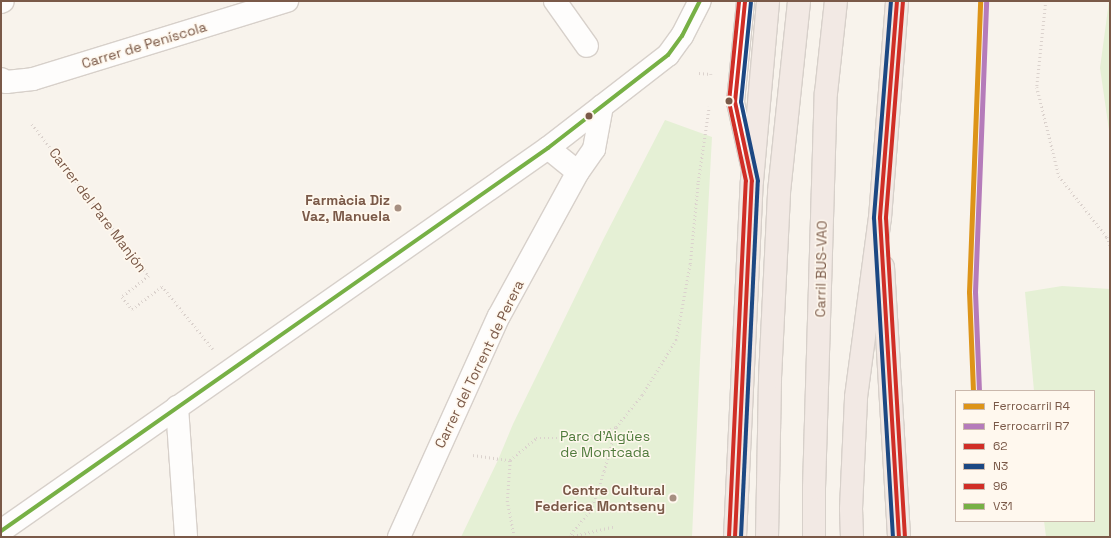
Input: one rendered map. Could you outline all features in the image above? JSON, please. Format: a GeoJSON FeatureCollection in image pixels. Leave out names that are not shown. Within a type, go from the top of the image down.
{"type":"FeatureCollection","features":[{"type":"Feature","properties":{"kind":"highway"},"geometry":{"type":"LineString","coordinates":[[735,537],[752,181],[768,1]]}},
{"type":"Feature","properties":{"kind":"highway"},"geometry":{"type":"LineString","coordinates":[[786,1],[788,103]]}},
{"type":"Feature","properties":{"kind":"highway"},"geometry":{"type":"LineString","coordinates":[[767,537],[770,378],[779,192],[799,1]]}},
{"type":"Feature","properties":{"kind":"highway","name":"Carril BUS-VAO"},"geometry":{"type":"LineString","coordinates":[[814,537],[814,488],[825,122],[836,1]]}},
{"type":"Feature","properties":{"kind":"highway"},"geometry":{"type":"LineString","coordinates":[[852,537],[850,509],[856,397],[880,218],[897,1]]}},
{"type":"Feature","properties":{"kind":"highway"},"geometry":{"type":"LineString","coordinates":[[880,218],[899,537]]}},
{"type":"Feature","properties":{"kind":"street","name":"Carrer de Peníscola"},"geometry":{"type":"LineString","coordinates":[[1,79],[6,82],[33,79],[287,1]]}},
{"type":"Feature","properties":{"kind":"street"},"geometry":{"type":"LineString","coordinates":[[555,1],[587,46]]}},
{"type":"Feature","properties":{"kind":"street"},"geometry":{"type":"LineString","coordinates":[[1,531],[177,407],[195,397],[548,148],[668,55],[682,36],[700,1]]}},
{"type":"Feature","properties":{"kind":"street","name":"Carrer del Torrent de Perera"},"geometry":{"type":"LineString","coordinates":[[399,537],[499,316],[578,172],[594,149],[602,106]]}},
{"type":"Feature","properties":{"kind":"street"},"geometry":{"type":"LineString","coordinates":[[548,148],[578,172]]}},
{"type":"Feature","properties":{"kind":"street"},"geometry":{"type":"LineString","coordinates":[[177,407],[186,537]]}},
{"type":"Feature","properties":{"kind":"lane"},"geometry":{"type":"LineString","coordinates":[[745,1],[736,102],[752,181]]}},
{"type":"Feature","properties":{"kind":"path"},"geometry":{"type":"LineString","coordinates":[[1046,1],[1036,87],[1059,176],[1107,237],[1110,245]]}},
{"type":"Feature","properties":{"kind":"path"},"geometry":{"type":"LineString","coordinates":[[699,73],[711,74],[710,81]]}},
{"type":"Feature","properties":{"kind":"path"},"geometry":{"type":"LineString","coordinates":[[569,537],[591,510],[616,427],[642,395],[676,340],[690,264],[698,182],[709,103]]}},
{"type":"Feature","properties":{"kind":"path","name":"Carrer del Pare Manjón"},"geometry":{"type":"LineString","coordinates":[[32,124],[149,276],[122,297],[132,308],[162,286],[214,351]]}},
{"type":"Feature","properties":{"kind":"path"},"geometry":{"type":"LineString","coordinates":[[514,537],[507,502],[510,460],[536,438],[588,438],[616,427]]}},
{"type":"Feature","properties":{"kind":"path"},"geometry":{"type":"LineString","coordinates":[[473,454],[510,460]]}},
{"type":"Feature","properties":{"kind":"path"},"geometry":{"type":"LineString","coordinates":[[569,537],[616,526]]}},
{"type":"Feature","properties":{"kind":"green space"},"geometry":{"type":"Polygon","coordinates":[[[1110,1],[1110,137],[1100,68],[1110,1]]]}},
{"type":"Feature","properties":{"kind":"green space","name":"Parc d'Aigües de Montcada"},"geometry":{"type":"Polygon","coordinates":[[[665,120],[712,137],[692,537],[461,537],[498,460],[513,424],[604,238],[665,120]]]}},
{"type":"Feature","properties":{"kind":"green space"},"geometry":{"type":"Polygon","coordinates":[[[1062,286],[1110,289],[1110,537],[1046,537],[1044,522],[1095,522],[1095,390],[1034,390],[1025,292],[1062,286]]]}},
{"type":"Feature","properties":{"kind":"rail line","name":"R4"},"geometry":{"type":"LineString","coordinates":[[973,390],[969,292],[980,1]]}},
{"type":"Feature","properties":{"kind":"rail line","name":"R7"},"geometry":{"type":"LineString","coordinates":[[979,390],[975,292],[986,1]]}},
{"type":"Feature","properties":{"kind":"transit line","name":"V31"},"geometry":{"type":"LineString","coordinates":[[1,531],[548,148],[668,55],[682,36],[700,1]]}},
{"type":"Feature","properties":{"kind":"transit line","name":"96"},"geometry":{"type":"LineString","coordinates":[[729,537],[746,181],[729,102],[739,1]]}},
{"type":"Feature","properties":{"kind":"transit line","name":"62"},"geometry":{"type":"LineString","coordinates":[[735,537],[752,181],[735,102],[745,1]]}},
{"type":"Feature","properties":{"kind":"transit line","name":"N3"},"geometry":{"type":"LineString","coordinates":[[891,1],[874,218],[893,537]]}},
{"type":"Feature","properties":{"kind":"transit line","name":"62"},"geometry":{"type":"LineString","coordinates":[[897,1],[880,218],[899,537]]}},
{"type":"Feature","properties":{"kind":"transit line","name":"96"},"geometry":{"type":"LineString","coordinates":[[903,1],[886,218],[905,537]]}},
{"type":"Feature","properties":{"kind":"transit line","name":"N3"},"geometry":{"type":"LineString","coordinates":[[741,537],[758,181],[741,102],[751,2]]}},
{"type":"Feature","properties":{"kind":"place","name":"Farmàcia Diz Vaz, Manuela"},"geometry":{"type":"Point","coordinates":[398,208]}},
{"type":"Feature","properties":{"kind":"place","name":"Centre Cultural Federica Montseny"},"geometry":{"type":"Point","coordinates":[673,498]}}]}
